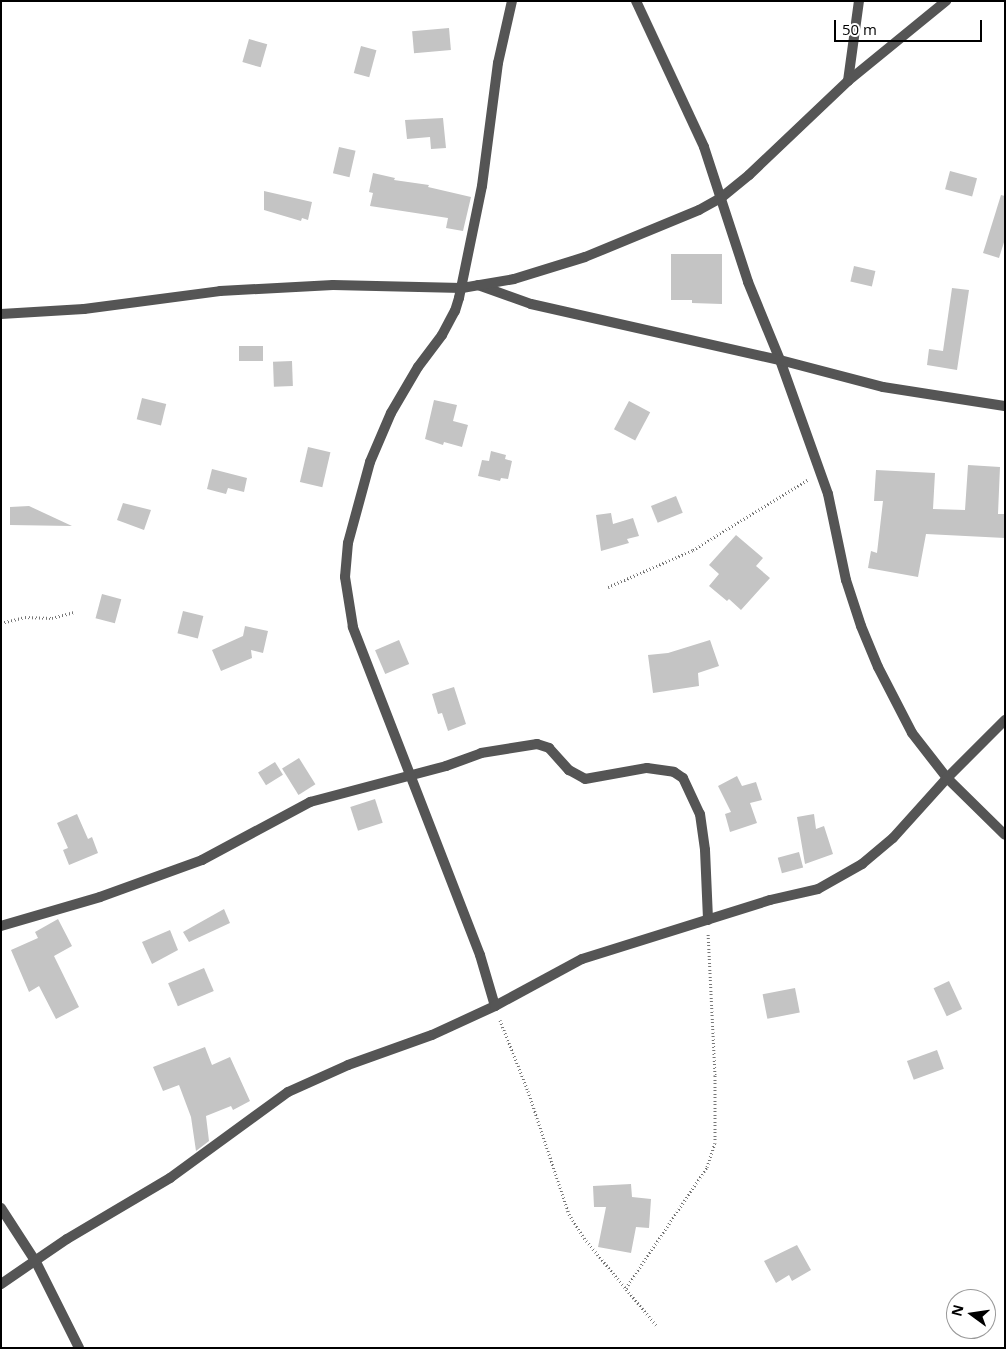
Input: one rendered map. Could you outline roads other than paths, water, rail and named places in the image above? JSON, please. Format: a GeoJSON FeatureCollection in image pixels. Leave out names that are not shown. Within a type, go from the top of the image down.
{"type":"FeatureCollection","features":[{"type":"Feature","properties":{"kind":"street"},"geometry":{"type":"LineString","coordinates":[[495,1006],[480,955],[411,774],[352,628],[345,577],[348,544],[370,462],[391,413],[455,311],[462,288],[482,186],[498,64],[512,1]]}},
{"type":"Feature","properties":{"kind":"street"},"geometry":{"type":"LineString","coordinates":[[636,1],[704,146],[748,282],[780,360],[828,494],[846,580],[861,626],[878,667],[912,733],[947,778],[1005,835]]}},
{"type":"Feature","properties":{"kind":"street"},"geometry":{"type":"LineString","coordinates":[[848,82],[859,1]]}},
{"type":"Feature","properties":{"kind":"street"},"geometry":{"type":"LineString","coordinates":[[1,314],[84,309],[220,291],[333,285],[462,288],[514,278],[585,257],[698,210],[722,197],[749,175],[848,82],[946,1]]}},
{"type":"Feature","properties":{"kind":"street"},"geometry":{"type":"LineString","coordinates":[[478,285],[531,304],[780,360],[883,387],[1005,406]]}},
{"type":"Feature","properties":{"kind":"street"},"geometry":{"type":"LineString","coordinates":[[1,1284],[36,1262],[67,1239],[170,1178],[288,1092],[348,1066],[432,1035],[495,1006],[582,959],[770,900],[818,889],[862,864],[893,838],[947,778],[1005,720]]}},
{"type":"Feature","properties":{"kind":"street"},"geometry":{"type":"LineString","coordinates":[[1,926],[100,897],[202,860],[310,802],[446,766],[481,753],[537,744],[549,748],[569,770],[585,779],[647,768],[674,772],[683,778],[700,814],[705,850],[708,920]]}},
{"type":"Feature","properties":{"kind":"street"},"geometry":{"type":"LineString","coordinates":[[1,1208],[36,1262],[79,1348]]}}]}
